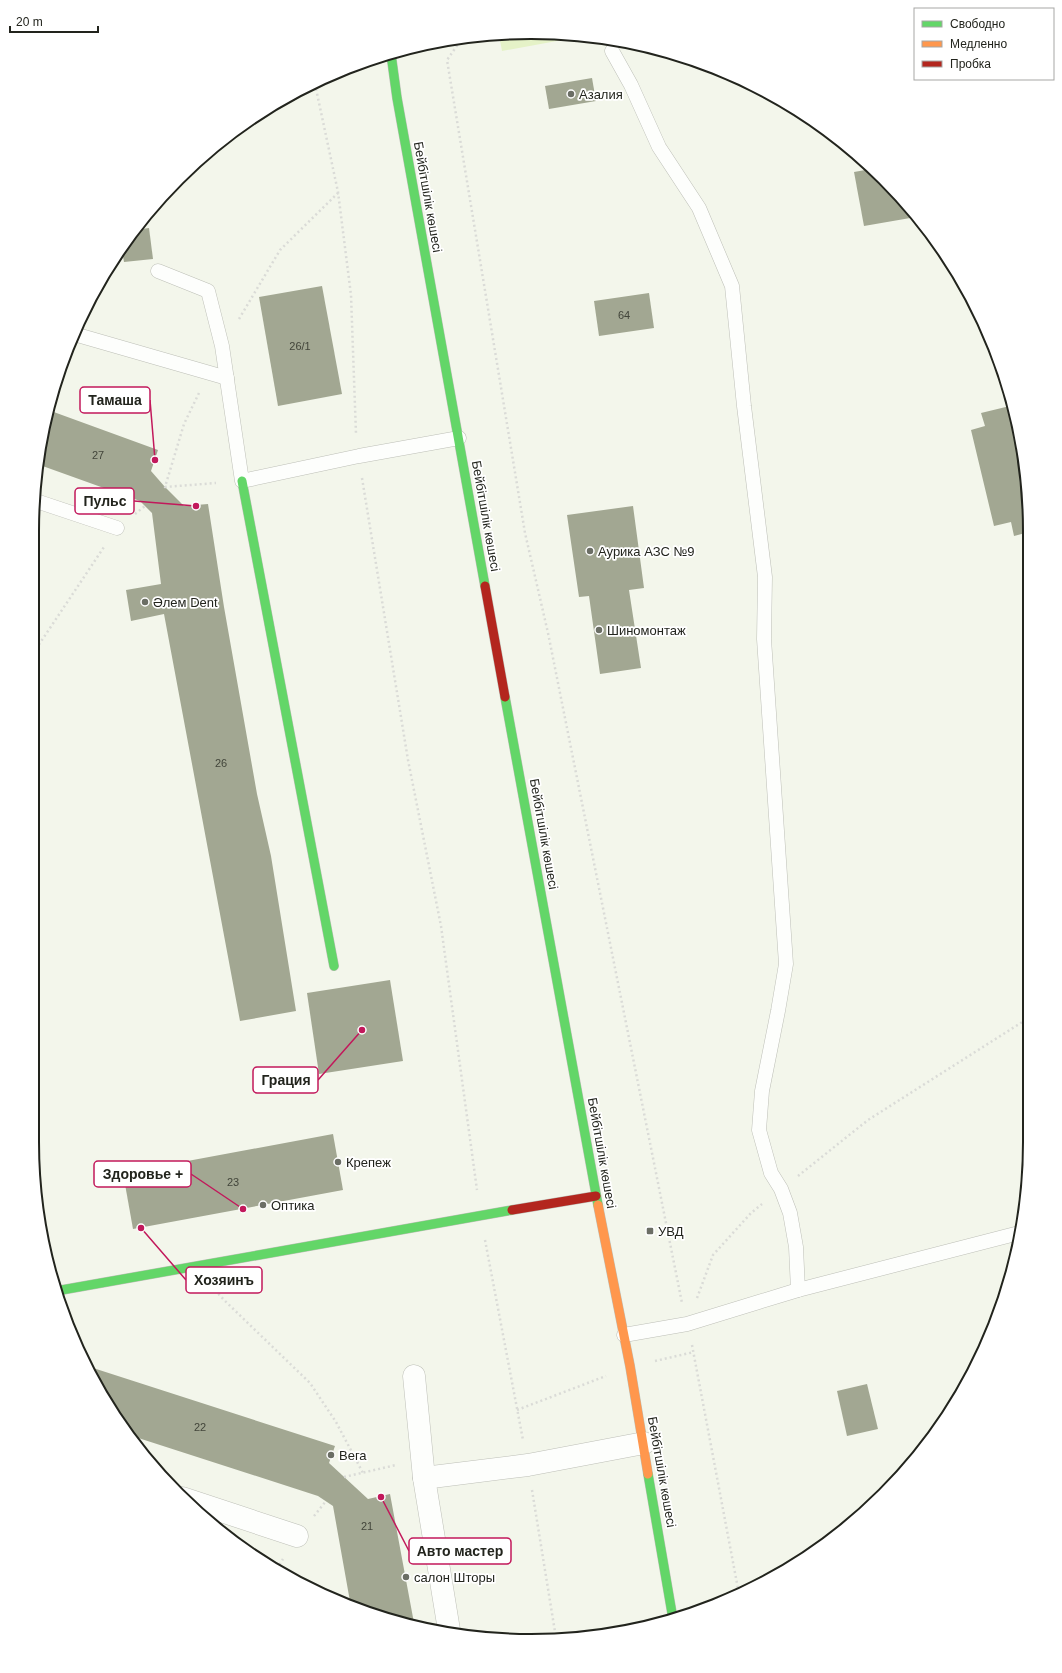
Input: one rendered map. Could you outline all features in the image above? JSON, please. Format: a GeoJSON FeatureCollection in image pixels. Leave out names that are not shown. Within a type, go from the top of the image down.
{"type":"FeatureCollection","features":[{"type":"Feature","properties":{"kind":"street","name":"Бейбітшілік көшесі"},"geometry":{"type":"LineString","coordinates":[[392,60],[397,98],[596,1196],[644,1443],[672,1613]]}},
{"type":"Feature","properties":{"kind":"street"},"geometry":{"type":"LineString","coordinates":[[242,481],[334,966]]}},
{"type":"Feature","properties":{"kind":"street"},"geometry":{"type":"LineString","coordinates":[[62,1291],[480,1215],[596,1196]]}},
{"type":"Feature","properties":{"kind":"street"},"geometry":{"type":"LineString","coordinates":[[414,1376],[422,1469],[450,1627]]}},
{"type":"Feature","properties":{"kind":"street"},"geometry":{"type":"LineString","coordinates":[[422,1469],[528,1465],[644,1443]]}},
{"type":"Feature","properties":{"kind":"street"},"geometry":{"type":"LineString","coordinates":[[197,1503],[297,1536]]}},
{"type":"Feature","properties":{"kind":"lane"},"geometry":{"type":"LineString","coordinates":[[612,51],[631,85],[659,147],[699,208],[732,286],[744,406],[766,577],[764,638],[786,964],[762,1091],[759,1130],[771,1173],[781,1189],[790,1213],[796,1247],[798,1290]]}},
{"type":"Feature","properties":{"kind":"lane"},"geometry":{"type":"LineString","coordinates":[[158,272],[208,291],[222,346],[242,481],[359,456],[459,438]]}},
{"type":"Feature","properties":{"kind":"lane"},"geometry":{"type":"LineString","coordinates":[[79,336],[227,378]]}},
{"type":"Feature","properties":{"kind":"lane"},"geometry":{"type":"LineString","coordinates":[[40,502],[117,528]]}},
{"type":"Feature","properties":{"kind":"lane"},"geometry":{"type":"LineString","coordinates":[[624,1335],[687,1324],[798,1290],[1015,1234]]}},
{"type":"Feature","properties":{"kind":"path"},"geometry":{"type":"LineString","coordinates":[[458,44],[448,60],[525,533],[549,641],[687,1324],[694,1352],[738,1588]]}},
{"type":"Feature","properties":{"kind":"path"},"geometry":{"type":"LineString","coordinates":[[316,89],[338,192],[351,295],[356,433],[359,456],[408,760],[440,926],[480,1215],[528,1465],[555,1633]]}},
{"type":"Feature","properties":{"kind":"path"},"geometry":{"type":"LineString","coordinates":[[165,487],[242,481]]}},
{"type":"Feature","properties":{"kind":"path"},"geometry":{"type":"LineString","coordinates":[[39,645],[117,528],[145,506]]}},
{"type":"Feature","properties":{"kind":"path"},"geometry":{"type":"LineString","coordinates":[[687,1324],[713,1255],[751,1213],[868,1120],[1023,1022]]}},
{"type":"Feature","properties":{"kind":"path"},"geometry":{"type":"LineString","coordinates":[[195,1266],[224,1300],[310,1383],[336,1422],[363,1473]]}},
{"type":"Feature","properties":{"kind":"path"},"geometry":{"type":"LineString","coordinates":[[344,1477],[363,1473],[422,1469]]}},
{"type":"Feature","properties":{"kind":"green space"},"geometry":{"type":"Polygon","coordinates":[[[500,40],[562,40],[502,51],[500,40]]]}},
{"type":"Feature","properties":{"kind":"building","name":"Азалия"},"geometry":{"type":"Polygon","coordinates":[[[592,78],[596,101],[549,109],[545,86],[592,78]]]}},
{"type":"Feature","properties":{"kind":"building"},"geometry":{"type":"Polygon","coordinates":[[[865,170],[879,183],[910,218],[864,226],[854,172],[865,170]]]}},
{"type":"Feature","properties":{"kind":"building"},"geometry":{"type":"Polygon","coordinates":[[[149,228],[153,259],[124,262],[123,256],[143,229],[149,228]]]}},
{"type":"Feature","properties":{"kind":"building"},"geometry":{"type":"Polygon","coordinates":[[[322,286],[342,394],[278,406],[259,297],[322,286]]]}},
{"type":"Feature","properties":{"kind":"building"},"geometry":{"type":"Polygon","coordinates":[[[649,293],[654,328],[599,336],[594,301],[649,293]]]}},
{"type":"Feature","properties":{"kind":"building"},"geometry":{"type":"Polygon","coordinates":[[[1007,407],[1014,435],[1019,467],[1023,534],[1014,536],[1011,522],[994,526],[971,430],[985,426],[981,413],[1007,407]]]}},
{"type":"Feature","properties":{"kind":"building"},"geometry":{"type":"Polygon","coordinates":[[[54,412],[158,450],[151,471],[165,487],[184,506],[208,504],[224,607],[257,794],[271,856],[296,1011],[240,1021],[164,614],[131,621],[126,590],[161,584],[152,513],[140,501],[43,466],[48,435],[54,412]]]}},
{"type":"Feature","properties":{"kind":"building"},"geometry":{"type":"Polygon","coordinates":[[[633,506],[644,588],[629,590],[641,668],[600,674],[589,596],[579,597],[567,515],[633,506]]]}},
{"type":"Feature","properties":{"kind":"building"},"geometry":{"type":"Polygon","coordinates":[[[390,980],[403,1061],[319,1074],[307,993],[390,980]]]}},
{"type":"Feature","properties":{"kind":"building"},"geometry":{"type":"Polygon","coordinates":[[[333,1134],[343,1190],[133,1229],[123,1173],[333,1134]]]}},
{"type":"Feature","properties":{"kind":"building"},"geometry":{"type":"Polygon","coordinates":[[[95,1368],[335,1446],[329,1463],[368,1499],[390,1494],[413,1619],[350,1599],[333,1506],[318,1496],[138,1438],[105,1388],[95,1368]]]}},
{"type":"Feature","properties":{"kind":"building"},"geometry":{"type":"Polygon","coordinates":[[[867,1384],[878,1429],[847,1436],[837,1391],[867,1384]]]}},
{"type":"Feature","properties":{"kind":"traffic: fast"},"geometry":{"type":"LineString","coordinates":[[392,60],[397,98],[485,586]]}},
{"type":"Feature","properties":{"kind":"traffic: fast"},"geometry":{"type":"LineString","coordinates":[[242,481],[334,966]]}},
{"type":"Feature","properties":{"kind":"traffic: fast"},"geometry":{"type":"LineString","coordinates":[[505,697],[598,1205]]}},
{"type":"Feature","properties":{"kind":"traffic: fast"},"geometry":{"type":"LineString","coordinates":[[62,1290],[512,1210]]}},
{"type":"Feature","properties":{"kind":"traffic: fast"},"geometry":{"type":"LineString","coordinates":[[648,1474],[672,1613]]}},
{"type":"Feature","properties":{"kind":"traffic: slow"},"geometry":{"type":"LineString","coordinates":[[598,1205],[630,1366],[648,1474]]}},
{"type":"Feature","properties":{"kind":"traffic: jam"},"geometry":{"type":"LineString","coordinates":[[485,586],[505,697]]}},
{"type":"Feature","properties":{"kind":"traffic: jam"},"geometry":{"type":"LineString","coordinates":[[512,1210],[596,1196]]}},
{"type":"Feature","properties":{"kind":"place","name":"Азалия"},"geometry":{"type":"Point","coordinates":[571,94]}},
{"type":"Feature","properties":{"kind":"place","name":"Тамаша"},"geometry":{"type":"Point","coordinates":[155,460]}},
{"type":"Feature","properties":{"kind":"place","name":"Пульс"},"geometry":{"type":"Point","coordinates":[196,506]}},
{"type":"Feature","properties":{"kind":"place","name":"Аурика АЗС №9"},"geometry":{"type":"Point","coordinates":[590,551]}},
{"type":"Feature","properties":{"kind":"place","name":"Әлем Dent"},"geometry":{"type":"Point","coordinates":[145,602]}},
{"type":"Feature","properties":{"kind":"place","name":"Шиномонтаж"},"geometry":{"type":"Point","coordinates":[599,630]}},
{"type":"Feature","properties":{"kind":"place","name":"Грация"},"geometry":{"type":"Point","coordinates":[362,1030]}},
{"type":"Feature","properties":{"kind":"place","name":"Крепеж"},"geometry":{"type":"Point","coordinates":[338,1162]}},
{"type":"Feature","properties":{"kind":"place","name":"Оптика"},"geometry":{"type":"Point","coordinates":[263,1205]}},
{"type":"Feature","properties":{"kind":"place","name":"Здоровье +"},"geometry":{"type":"Point","coordinates":[243,1209]}},
{"type":"Feature","properties":{"kind":"place","name":"Хозяинъ"},"geometry":{"type":"Point","coordinates":[141,1228]}},
{"type":"Feature","properties":{"kind":"place","name":"УВД"},"geometry":{"type":"Point","coordinates":[650,1231]}},
{"type":"Feature","properties":{"kind":"place","name":"Вега"},"geometry":{"type":"Point","coordinates":[331,1455]}},
{"type":"Feature","properties":{"kind":"place","name":"Авто мастер"},"geometry":{"type":"Point","coordinates":[381,1497]}},
{"type":"Feature","properties":{"kind":"place","name":"салон Шторы"},"geometry":{"type":"Point","coordinates":[406,1577]}}]}
